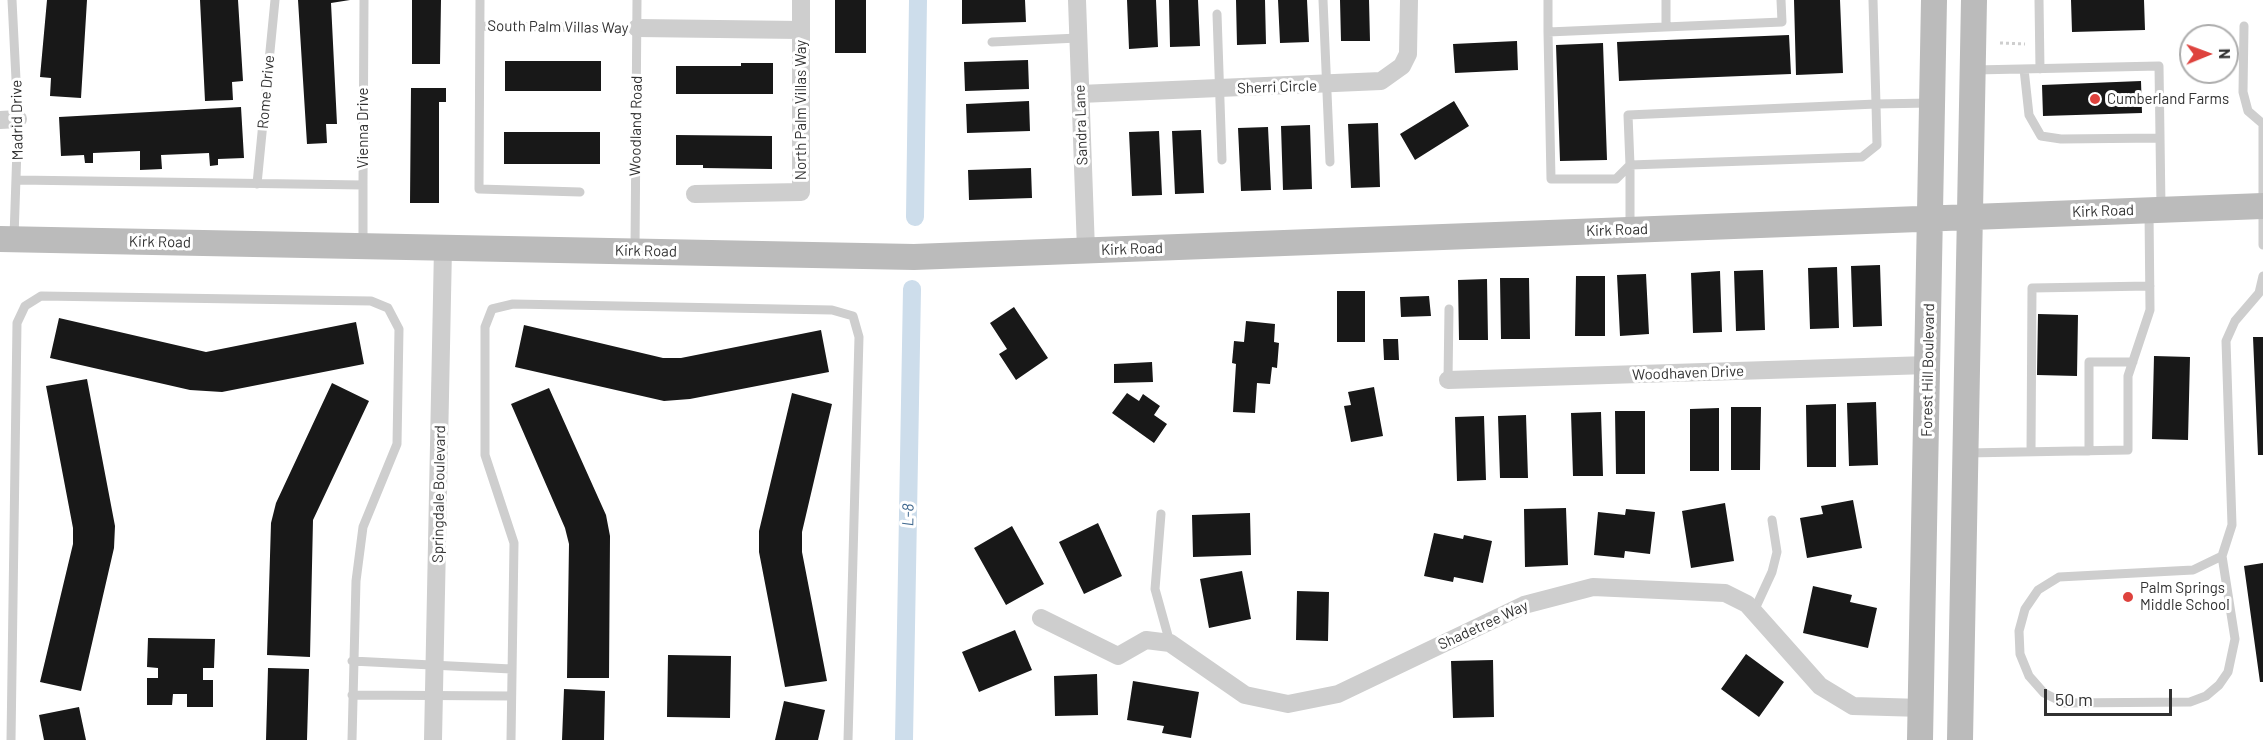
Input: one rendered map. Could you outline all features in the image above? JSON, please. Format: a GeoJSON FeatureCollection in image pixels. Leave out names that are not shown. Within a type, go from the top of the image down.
{"type":"FeatureCollection","features":[{"type":"Feature","properties":{"kind":"street","name":"North Palm Villas Way"},"geometry":{"type":"LineString","coordinates":[[695,194],[801,192],[801,0]]}},
{"type":"Feature","properties":{"kind":"street","name":"Sandra Lane"},"geometry":{"type":"LineString","coordinates":[[1077,0],[1086,250]]}},
{"type":"Feature","properties":{"kind":"street","name":"Sherri Circle"},"geometry":{"type":"LineString","coordinates":[[1080,94],[1382,81],[1402,66],[1410,41],[1408,0]]}},
{"type":"Feature","properties":{"kind":"street","name":"Forest Hill Boulevard"},"geometry":{"type":"LineString","coordinates":[[1920,740],[1934,0]]}},
{"type":"Feature","properties":{"kind":"street"},"geometry":{"type":"LineString","coordinates":[[1960,740],[1974,0]]}},
{"type":"Feature","properties":{"kind":"street","name":"North Palm Villas Way"},"geometry":{"type":"LineString","coordinates":[[637,28],[800,30]]}},
{"type":"Feature","properties":{"kind":"street","name":"Kirk Road"},"geometry":{"type":"LineString","coordinates":[[7,239],[914,257],[2262,206]]}},
{"type":"Feature","properties":{"kind":"street","name":"Springdale Boulevard"},"geometry":{"type":"LineString","coordinates":[[433,740],[443,248]]}},
{"type":"Feature","properties":{"kind":"street","name":"Woodhaven Drive"},"geometry":{"type":"LineString","coordinates":[[1448,380],[1928,365]]}},
{"type":"Feature","properties":{"kind":"street","name":"Shadetree Way"},"geometry":{"type":"LineString","coordinates":[[1170,643],[1245,695],[1288,705],[1338,694],[1524,605],[1593,587],[1725,593],[1747,604],[1820,686],[1853,706],[1922,708]]}},
{"type":"Feature","properties":{"kind":"street"},"geometry":{"type":"LineString","coordinates":[[1041,618],[1118,656],[1146,640],[1170,643]]}},
{"type":"Feature","properties":{"kind":"lane","name":"Madrid Drive"},"geometry":{"type":"LineString","coordinates":[[7,239],[18,180],[9,120],[12,0]]}},
{"type":"Feature","properties":{"kind":"lane","name":"Rome Drive"},"geometry":{"type":"LineString","coordinates":[[257,184],[275,0]]}},
{"type":"Feature","properties":{"kind":"lane","name":"Vienna Drive"},"geometry":{"type":"LineString","coordinates":[[257,184],[363,185],[364,0]]}},
{"type":"Feature","properties":{"kind":"lane","name":"South Palm Villas Way"},"geometry":{"type":"LineString","coordinates":[[480,0],[479,189],[580,192]]}},
{"type":"Feature","properties":{"kind":"lane","name":"Woodland Road"},"geometry":{"type":"LineString","coordinates":[[635,251],[637,0]]}},
{"type":"Feature","properties":{"kind":"lane"},"geometry":{"type":"LineString","coordinates":[[1323,0],[1330,162]]}},
{"type":"Feature","properties":{"kind":"lane"},"geometry":{"type":"LineString","coordinates":[[1548,0],[1551,179],[1616,179],[1630,165],[1862,157],[1877,145],[1873,0]]}},
{"type":"Feature","properties":{"kind":"lane"},"geometry":{"type":"LineString","coordinates":[[1666,0],[1666,27]]}},
{"type":"Feature","properties":{"kind":"lane"},"geometry":{"type":"LineString","coordinates":[[1548,32],[1782,22],[1781,0]]}},
{"type":"Feature","properties":{"kind":"lane"},"geometry":{"type":"LineString","coordinates":[[2038,0],[2040,69]]}},
{"type":"Feature","properties":{"kind":"lane"},"geometry":{"type":"LineString","coordinates":[[1217,14],[1222,160]]}},
{"type":"Feature","properties":{"kind":"lane","name":"South Palm Villas Way"},"geometry":{"type":"LineString","coordinates":[[480,26],[637,28]]}},
{"type":"Feature","properties":{"kind":"lane"},"geometry":{"type":"LineString","coordinates":[[2244,26],[2243,92],[2248,111],[2263,123],[2263,245]]}},
{"type":"Feature","properties":{"kind":"lane"},"geometry":{"type":"LineString","coordinates":[[992,42],[1078,38]]}},
{"type":"Feature","properties":{"kind":"lane"},"geometry":{"type":"LineString","coordinates":[[1967,453],[2128,450],[2128,376],[2150,310],[2160,138],[2159,66],[1973,70]]}},
{"type":"Feature","properties":{"kind":"lane"},"geometry":{"type":"LineString","coordinates":[[2024,69],[2029,115],[2041,135],[2061,139],[2160,138]]}},
{"type":"Feature","properties":{"kind":"lane"},"geometry":{"type":"LineString","coordinates":[[1630,229],[1628,115],[1933,103]]}},
{"type":"Feature","properties":{"kind":"lane"},"geometry":{"type":"LineString","coordinates":[[18,180],[257,184]]}},
{"type":"Feature","properties":{"kind":"lane"},"geometry":{"type":"LineString","coordinates":[[363,185],[363,246]]}},
{"type":"Feature","properties":{"kind":"lane"},"geometry":{"type":"LineString","coordinates":[[2222,556],[2193,570],[2059,577],[2038,590],[2025,609],[2019,631],[2020,654],[2029,676],[2044,693],[2064,703],[2190,702],[2206,696],[2219,685],[2228,672],[2233,659],[2235,639],[2222,556],[2232,525],[2226,341],[2235,321],[2259,293],[2263,276]]}},
{"type":"Feature","properties":{"kind":"lane"},"geometry":{"type":"LineString","coordinates":[[2031,452],[2032,288],[2150,286]]}},
{"type":"Feature","properties":{"kind":"lane"},"geometry":{"type":"LineString","coordinates":[[11,740],[17,322],[25,306],[41,296],[371,301],[388,308],[399,329],[397,444],[363,527],[356,581],[352,661],[352,740]]}},
{"type":"Feature","properties":{"kind":"lane"},"geometry":{"type":"LineString","coordinates":[[511,740],[514,543],[485,455],[485,327],[492,309],[513,304],[832,310],[853,316],[859,337],[848,740]]}},
{"type":"Feature","properties":{"kind":"lane"},"geometry":{"type":"LineString","coordinates":[[1448,380],[1449,309]]}},
{"type":"Feature","properties":{"kind":"lane"},"geometry":{"type":"LineString","coordinates":[[2089,451],[2089,362],[2133,362]]}},
{"type":"Feature","properties":{"kind":"lane"},"geometry":{"type":"LineString","coordinates":[[1161,514],[1155,589],[1170,643]]}},
{"type":"Feature","properties":{"kind":"lane"},"geometry":{"type":"LineString","coordinates":[[1754,612],[1772,572],[1777,552],[1772,520]]}},
{"type":"Feature","properties":{"kind":"lane"},"geometry":{"type":"LineString","coordinates":[[352,661],[511,669]]}},
{"type":"Feature","properties":{"kind":"lane"},"geometry":{"type":"LineString","coordinates":[[352,695],[511,696]]}},
{"type":"Feature","properties":{"kind":"path"},"geometry":{"type":"LineString","coordinates":[[2000,44],[2025,44]]}},
{"type":"Feature","properties":{"kind":"building"},"geometry":{"type":"Polygon","coordinates":[[[47,0],[87,0],[81,98],[50,96],[51,78],[40,77],[47,0]]]}},
{"type":"Feature","properties":{"kind":"building"},"geometry":{"type":"Polygon","coordinates":[[[200,0],[238,0],[243,81],[232,82],[233,100],[205,101],[200,0]]]}},
{"type":"Feature","properties":{"kind":"building"},"geometry":{"type":"Polygon","coordinates":[[[298,0],[350,0],[331,3],[337,124],[326,124],[327,143],[307,144],[298,0]]]}},
{"type":"Feature","properties":{"kind":"building"},"geometry":{"type":"Polygon","coordinates":[[[412,0],[441,0],[440,64],[412,64],[412,0]]]}},
{"type":"Feature","properties":{"kind":"building"},"geometry":{"type":"Polygon","coordinates":[[[835,0],[866,0],[866,53],[835,53],[835,0]]]}},
{"type":"Feature","properties":{"kind":"building"},"geometry":{"type":"Polygon","coordinates":[[[962,0],[1025,0],[1026,22],[962,24],[962,0]]]}},
{"type":"Feature","properties":{"kind":"building"},"geometry":{"type":"Polygon","coordinates":[[[1127,0],[1156,0],[1158,47],[1129,49],[1127,0]]]}},
{"type":"Feature","properties":{"kind":"building"},"geometry":{"type":"Polygon","coordinates":[[[1169,0],[1198,0],[1200,46],[1170,47],[1169,0]]]}},
{"type":"Feature","properties":{"kind":"building"},"geometry":{"type":"Polygon","coordinates":[[[1236,0],[1265,0],[1266,44],[1237,45],[1236,0]]]}},
{"type":"Feature","properties":{"kind":"building"},"geometry":{"type":"Polygon","coordinates":[[[1278,0],[1307,0],[1309,42],[1280,43],[1278,0]]]}},
{"type":"Feature","properties":{"kind":"building"},"geometry":{"type":"Polygon","coordinates":[[[1340,0],[1369,0],[1370,41],[1341,41],[1340,0]]]}},
{"type":"Feature","properties":{"kind":"building"},"geometry":{"type":"Polygon","coordinates":[[[1794,0],[1840,0],[1843,73],[1796,75],[1794,0]]]}},
{"type":"Feature","properties":{"kind":"building"},"geometry":{"type":"Polygon","coordinates":[[[2071,0],[2144,0],[2145,30],[2072,32],[2071,0]]]}},
{"type":"Feature","properties":{"kind":"building"},"geometry":{"type":"Polygon","coordinates":[[[1789,35],[1791,74],[1619,81],[1617,42],[1789,35]]]}},
{"type":"Feature","properties":{"kind":"building"},"geometry":{"type":"Polygon","coordinates":[[[1517,41],[1518,70],[1455,73],[1453,44],[1517,41]]]}},
{"type":"Feature","properties":{"kind":"building"},"geometry":{"type":"Polygon","coordinates":[[[1603,43],[1607,160],[1560,161],[1556,45],[1603,43]]]}},
{"type":"Feature","properties":{"kind":"building"},"geometry":{"type":"Polygon","coordinates":[[[1028,60],[1029,89],[965,91],[964,62],[1028,60]]]}},
{"type":"Feature","properties":{"kind":"building"},"geometry":{"type":"Polygon","coordinates":[[[505,61],[601,61],[601,91],[505,91],[505,61]]]}},
{"type":"Feature","properties":{"kind":"building"},"geometry":{"type":"Polygon","coordinates":[[[741,63],[773,63],[773,94],[676,94],[676,66],[741,66],[741,63]]]}},
{"type":"Feature","properties":{"kind":"building"},"geometry":{"type":"Polygon","coordinates":[[[2141,81],[2142,113],[2043,116],[2042,85],[2141,81]]]}},
{"type":"Feature","properties":{"kind":"building"},"geometry":{"type":"Polygon","coordinates":[[[411,88],[446,88],[446,102],[439,102],[439,203],[410,203],[411,88]]]}},
{"type":"Feature","properties":{"kind":"building"},"geometry":{"type":"Polygon","coordinates":[[[1029,101],[1030,131],[967,133],[966,104],[1029,101]]]}},
{"type":"Feature","properties":{"kind":"building"},"geometry":{"type":"Polygon","coordinates":[[[1454,101],[1469,126],[1415,160],[1400,134],[1454,101]]]}},
{"type":"Feature","properties":{"kind":"building"},"geometry":{"type":"Polygon","coordinates":[[[241,107],[244,158],[218,159],[218,165],[210,166],[209,153],[161,155],[162,169],[140,170],[140,151],[93,153],[93,163],[85,163],[84,155],[61,156],[59,117],[241,107]]]}},
{"type":"Feature","properties":{"kind":"building"},"geometry":{"type":"Polygon","coordinates":[[[1378,123],[1380,187],[1351,188],[1348,124],[1378,123]]]}},
{"type":"Feature","properties":{"kind":"building"},"geometry":{"type":"Polygon","coordinates":[[[1310,125],[1312,189],[1283,190],[1281,126],[1310,125]]]}},
{"type":"Feature","properties":{"kind":"building"},"geometry":{"type":"Polygon","coordinates":[[[1268,127],[1271,190],[1241,191],[1238,128],[1268,127]]]}},
{"type":"Feature","properties":{"kind":"building"},"geometry":{"type":"Polygon","coordinates":[[[1201,130],[1204,193],[1175,194],[1172,131],[1201,130]]]}},
{"type":"Feature","properties":{"kind":"building"},"geometry":{"type":"Polygon","coordinates":[[[1159,131],[1162,195],[1132,196],[1129,132],[1159,131]]]}},
{"type":"Feature","properties":{"kind":"building"},"geometry":{"type":"Polygon","coordinates":[[[504,132],[600,132],[600,164],[504,164],[504,132]]]}},
{"type":"Feature","properties":{"kind":"building"},"geometry":{"type":"Polygon","coordinates":[[[676,135],[772,136],[772,169],[703,168],[703,165],[676,165],[676,135]]]}},
{"type":"Feature","properties":{"kind":"building"},"geometry":{"type":"Polygon","coordinates":[[[1031,168],[1032,198],[969,200],[968,170],[1031,168]]]}},
{"type":"Feature","properties":{"kind":"building"},"geometry":{"type":"Polygon","coordinates":[[[1880,265],[1882,326],[1853,327],[1851,266],[1880,265]]]}},
{"type":"Feature","properties":{"kind":"building"},"geometry":{"type":"Polygon","coordinates":[[[1837,267],[1839,328],[1810,329],[1808,268],[1837,267]]]}},
{"type":"Feature","properties":{"kind":"building"},"geometry":{"type":"Polygon","coordinates":[[[1763,270],[1765,330],[1736,331],[1734,271],[1763,270]]]}},
{"type":"Feature","properties":{"kind":"building"},"geometry":{"type":"Polygon","coordinates":[[[1720,271],[1722,332],[1693,333],[1691,273],[1720,271]]]}},
{"type":"Feature","properties":{"kind":"building"},"geometry":{"type":"Polygon","coordinates":[[[1646,274],[1649,334],[1620,336],[1617,275],[1646,274]]]}},
{"type":"Feature","properties":{"kind":"building"},"geometry":{"type":"Polygon","coordinates":[[[1576,276],[1605,276],[1605,336],[1575,336],[1576,276]]]}},
{"type":"Feature","properties":{"kind":"building"},"geometry":{"type":"Polygon","coordinates":[[[1500,278],[1529,278],[1530,339],[1501,339],[1500,278]]]}},
{"type":"Feature","properties":{"kind":"building"},"geometry":{"type":"Polygon","coordinates":[[[1487,279],[1488,340],[1459,340],[1458,280],[1487,279]]]}},
{"type":"Feature","properties":{"kind":"building"},"geometry":{"type":"Polygon","coordinates":[[[1337,291],[1365,291],[1365,342],[1337,342],[1337,291]]]}},
{"type":"Feature","properties":{"kind":"building"},"geometry":{"type":"Polygon","coordinates":[[[1429,296],[1431,316],[1401,317],[1400,297],[1429,296]]]}},
{"type":"Feature","properties":{"kind":"building"},"geometry":{"type":"Polygon","coordinates":[[[1014,307],[1048,358],[1016,380],[999,354],[1007,349],[990,323],[1014,307]]]}},
{"type":"Feature","properties":{"kind":"building"},"geometry":{"type":"Polygon","coordinates":[[[2038,314],[2078,315],[2077,376],[2037,375],[2038,314]]]}},
{"type":"Feature","properties":{"kind":"building"},"geometry":{"type":"Polygon","coordinates":[[[59,318],[206,352],[356,322],[364,364],[222,392],[190,390],[50,358],[59,318]]]}},
{"type":"Feature","properties":{"kind":"building"},"geometry":{"type":"Polygon","coordinates":[[[1246,321],[1275,324],[1274,342],[1279,343],[1277,368],[1272,367],[1270,384],[1257,383],[1255,413],[1233,412],[1236,364],[1232,363],[1234,341],[1244,342],[1246,321]]]}},
{"type":"Feature","properties":{"kind":"building"},"geometry":{"type":"Polygon","coordinates":[[[524,325],[663,358],[681,358],[821,330],[829,372],[690,399],[664,401],[515,367],[524,325]]]}},
{"type":"Feature","properties":{"kind":"building"},"geometry":{"type":"Polygon","coordinates":[[[2253,337],[2263,337],[2263,455],[2258,455],[2253,337]]]}},
{"type":"Feature","properties":{"kind":"building"},"geometry":{"type":"Polygon","coordinates":[[[1383,339],[1398,339],[1399,360],[1384,360],[1383,339]]]}},
{"type":"Feature","properties":{"kind":"building"},"geometry":{"type":"Polygon","coordinates":[[[2154,356],[2190,357],[2188,440],[2152,439],[2154,356]]]}},
{"type":"Feature","properties":{"kind":"building"},"geometry":{"type":"Polygon","coordinates":[[[1152,362],[1153,382],[1114,383],[1114,364],[1152,362]]]}},
{"type":"Feature","properties":{"kind":"building"},"geometry":{"type":"Polygon","coordinates":[[[87,379],[115,526],[114,548],[81,691],[40,682],[73,544],[73,528],[46,386],[87,379]]]}},
{"type":"Feature","properties":{"kind":"building"},"geometry":{"type":"Polygon","coordinates":[[[332,383],[369,401],[313,520],[310,657],[267,655],[271,523],[276,503],[332,383]]]}},
{"type":"Feature","properties":{"kind":"building"},"geometry":{"type":"Polygon","coordinates":[[[1374,387],[1383,436],[1351,442],[1344,406],[1351,405],[1348,392],[1374,387]]]}},
{"type":"Feature","properties":{"kind":"building"},"geometry":{"type":"Polygon","coordinates":[[[549,388],[606,515],[610,536],[609,678],[567,678],[569,544],[565,528],[511,404],[549,388]]]}},
{"type":"Feature","properties":{"kind":"building"},"geometry":{"type":"Polygon","coordinates":[[[792,393],[832,404],[802,532],[802,552],[827,681],[785,687],[759,552],[759,531],[792,393]]]}},
{"type":"Feature","properties":{"kind":"building"},"geometry":{"type":"Polygon","coordinates":[[[1127,393],[1139,401],[1143,394],[1160,406],[1154,415],[1167,424],[1154,443],[1112,413],[1127,393]]]}},
{"type":"Feature","properties":{"kind":"building"},"geometry":{"type":"Polygon","coordinates":[[[1876,402],[1878,465],[1849,466],[1847,403],[1876,402]]]}},
{"type":"Feature","properties":{"kind":"building"},"geometry":{"type":"Polygon","coordinates":[[[1836,404],[1836,467],[1807,467],[1806,405],[1836,404]]]}},
{"type":"Feature","properties":{"kind":"building"},"geometry":{"type":"Polygon","coordinates":[[[1731,407],[1761,407],[1760,470],[1731,470],[1731,407]]]}},
{"type":"Feature","properties":{"kind":"building"},"geometry":{"type":"Polygon","coordinates":[[[1719,408],[1719,471],[1690,471],[1690,409],[1719,408]]]}},
{"type":"Feature","properties":{"kind":"building"},"geometry":{"type":"Polygon","coordinates":[[[1615,411],[1645,411],[1645,474],[1616,474],[1615,411]]]}},
{"type":"Feature","properties":{"kind":"building"},"geometry":{"type":"Polygon","coordinates":[[[1601,412],[1603,476],[1573,476],[1571,413],[1601,412]]]}},
{"type":"Feature","properties":{"kind":"building"},"geometry":{"type":"Polygon","coordinates":[[[1526,415],[1528,478],[1500,478],[1498,416],[1526,415]]]}},
{"type":"Feature","properties":{"kind":"building"},"geometry":{"type":"Polygon","coordinates":[[[1484,416],[1486,480],[1457,481],[1455,417],[1484,416]]]}},
{"type":"Feature","properties":{"kind":"building"},"geometry":{"type":"Polygon","coordinates":[[[1853,500],[1862,548],[1807,558],[1800,518],[1823,514],[1821,506],[1853,500]]]}},
{"type":"Feature","properties":{"kind":"building"},"geometry":{"type":"Polygon","coordinates":[[[1725,503],[1734,561],[1691,568],[1682,511],[1725,503]]]}},
{"type":"Feature","properties":{"kind":"building"},"geometry":{"type":"Polygon","coordinates":[[[1566,508],[1568,565],[1525,567],[1524,509],[1566,508]]]}},
{"type":"Feature","properties":{"kind":"building"},"geometry":{"type":"Polygon","coordinates":[[[1626,509],[1655,512],[1650,554],[1625,551],[1624,558],[1594,555],[1598,512],[1625,515],[1626,509]]]}},
{"type":"Feature","properties":{"kind":"building"},"geometry":{"type":"Polygon","coordinates":[[[1250,513],[1251,555],[1193,557],[1192,515],[1250,513]]]}},
{"type":"Feature","properties":{"kind":"building"},"geometry":{"type":"Polygon","coordinates":[[[1098,523],[1122,576],[1084,594],[1059,542],[1098,523]]]}},
{"type":"Feature","properties":{"kind":"building"},"geometry":{"type":"Polygon","coordinates":[[[1012,526],[1044,584],[1006,605],[974,548],[1012,526]]]}},
{"type":"Feature","properties":{"kind":"building"},"geometry":{"type":"Polygon","coordinates":[[[1434,533],[1463,539],[1464,535],[1492,541],[1483,583],[1454,577],[1453,582],[1424,576],[1434,533]]]}},
{"type":"Feature","properties":{"kind":"building"},"geometry":{"type":"Polygon","coordinates":[[[2263,563],[2263,682],[2260,682],[2244,566],[2263,563]]]}},
{"type":"Feature","properties":{"kind":"building"},"geometry":{"type":"Polygon","coordinates":[[[1242,571],[1251,619],[1209,628],[1200,579],[1242,571]]]}},
{"type":"Feature","properties":{"kind":"building"},"geometry":{"type":"Polygon","coordinates":[[[1813,586],[1852,595],[1850,602],[1877,608],[1868,648],[1803,633],[1813,586]]]}},
{"type":"Feature","properties":{"kind":"building"},"geometry":{"type":"Polygon","coordinates":[[[1297,591],[1329,592],[1328,641],[1296,640],[1297,591]]]}},
{"type":"Feature","properties":{"kind":"building"},"geometry":{"type":"Polygon","coordinates":[[[1015,630],[1032,670],[979,692],[962,652],[1015,630]]]}},
{"type":"Feature","properties":{"kind":"building"},"geometry":{"type":"Polygon","coordinates":[[[148,638],[215,639],[214,668],[203,668],[203,680],[213,680],[213,707],[187,707],[187,694],[173,694],[172,705],[147,705],[147,678],[158,678],[158,668],[147,667],[148,638]]]}},
{"type":"Feature","properties":{"kind":"building"},"geometry":{"type":"Polygon","coordinates":[[[1746,654],[1784,682],[1759,717],[1721,689],[1746,654]]]}},
{"type":"Feature","properties":{"kind":"building"},"geometry":{"type":"Polygon","coordinates":[[[668,655],[731,656],[730,718],[667,717],[668,655]]]}},
{"type":"Feature","properties":{"kind":"building"},"geometry":{"type":"Polygon","coordinates":[[[1493,660],[1494,717],[1453,718],[1451,661],[1493,660]]]}},
{"type":"Feature","properties":{"kind":"building"},"geometry":{"type":"Polygon","coordinates":[[[268,668],[309,669],[307,740],[266,740],[268,668]]]}},
{"type":"Feature","properties":{"kind":"building"},"geometry":{"type":"Polygon","coordinates":[[[1097,674],[1098,715],[1055,716],[1054,676],[1097,674]]]}},
{"type":"Feature","properties":{"kind":"building"},"geometry":{"type":"Polygon","coordinates":[[[1133,681],[1199,692],[1191,738],[1162,733],[1164,726],[1127,720],[1133,681]]]}},
{"type":"Feature","properties":{"kind":"building"},"geometry":{"type":"Polygon","coordinates":[[[564,689],[605,691],[604,740],[562,740],[564,689]]]}},
{"type":"Feature","properties":{"kind":"building"},"geometry":{"type":"Polygon","coordinates":[[[784,701],[825,710],[818,740],[775,740],[784,701]]]}},
{"type":"Feature","properties":{"kind":"building"},"geometry":{"type":"Polygon","coordinates":[[[79,707],[86,740],[44,740],[39,715],[79,707]]]}},
{"type":"Feature","properties":{"kind":"waterway","name":"L-8"},"geometry":{"type":"LineString","coordinates":[[915,217],[918,0]]}},
{"type":"Feature","properties":{"kind":"waterway","name":"L-8"},"geometry":{"type":"LineString","coordinates":[[904,740],[912,289]]}},
{"type":"Feature","properties":{"kind":"place","name":"Cumberland Farms"},"geometry":{"type":"Point","coordinates":[2095,99]}},
{"type":"Feature","properties":{"kind":"place","name":"Palm Springs Middle School"},"geometry":{"type":"Point","coordinates":[2128,597]}}]}
